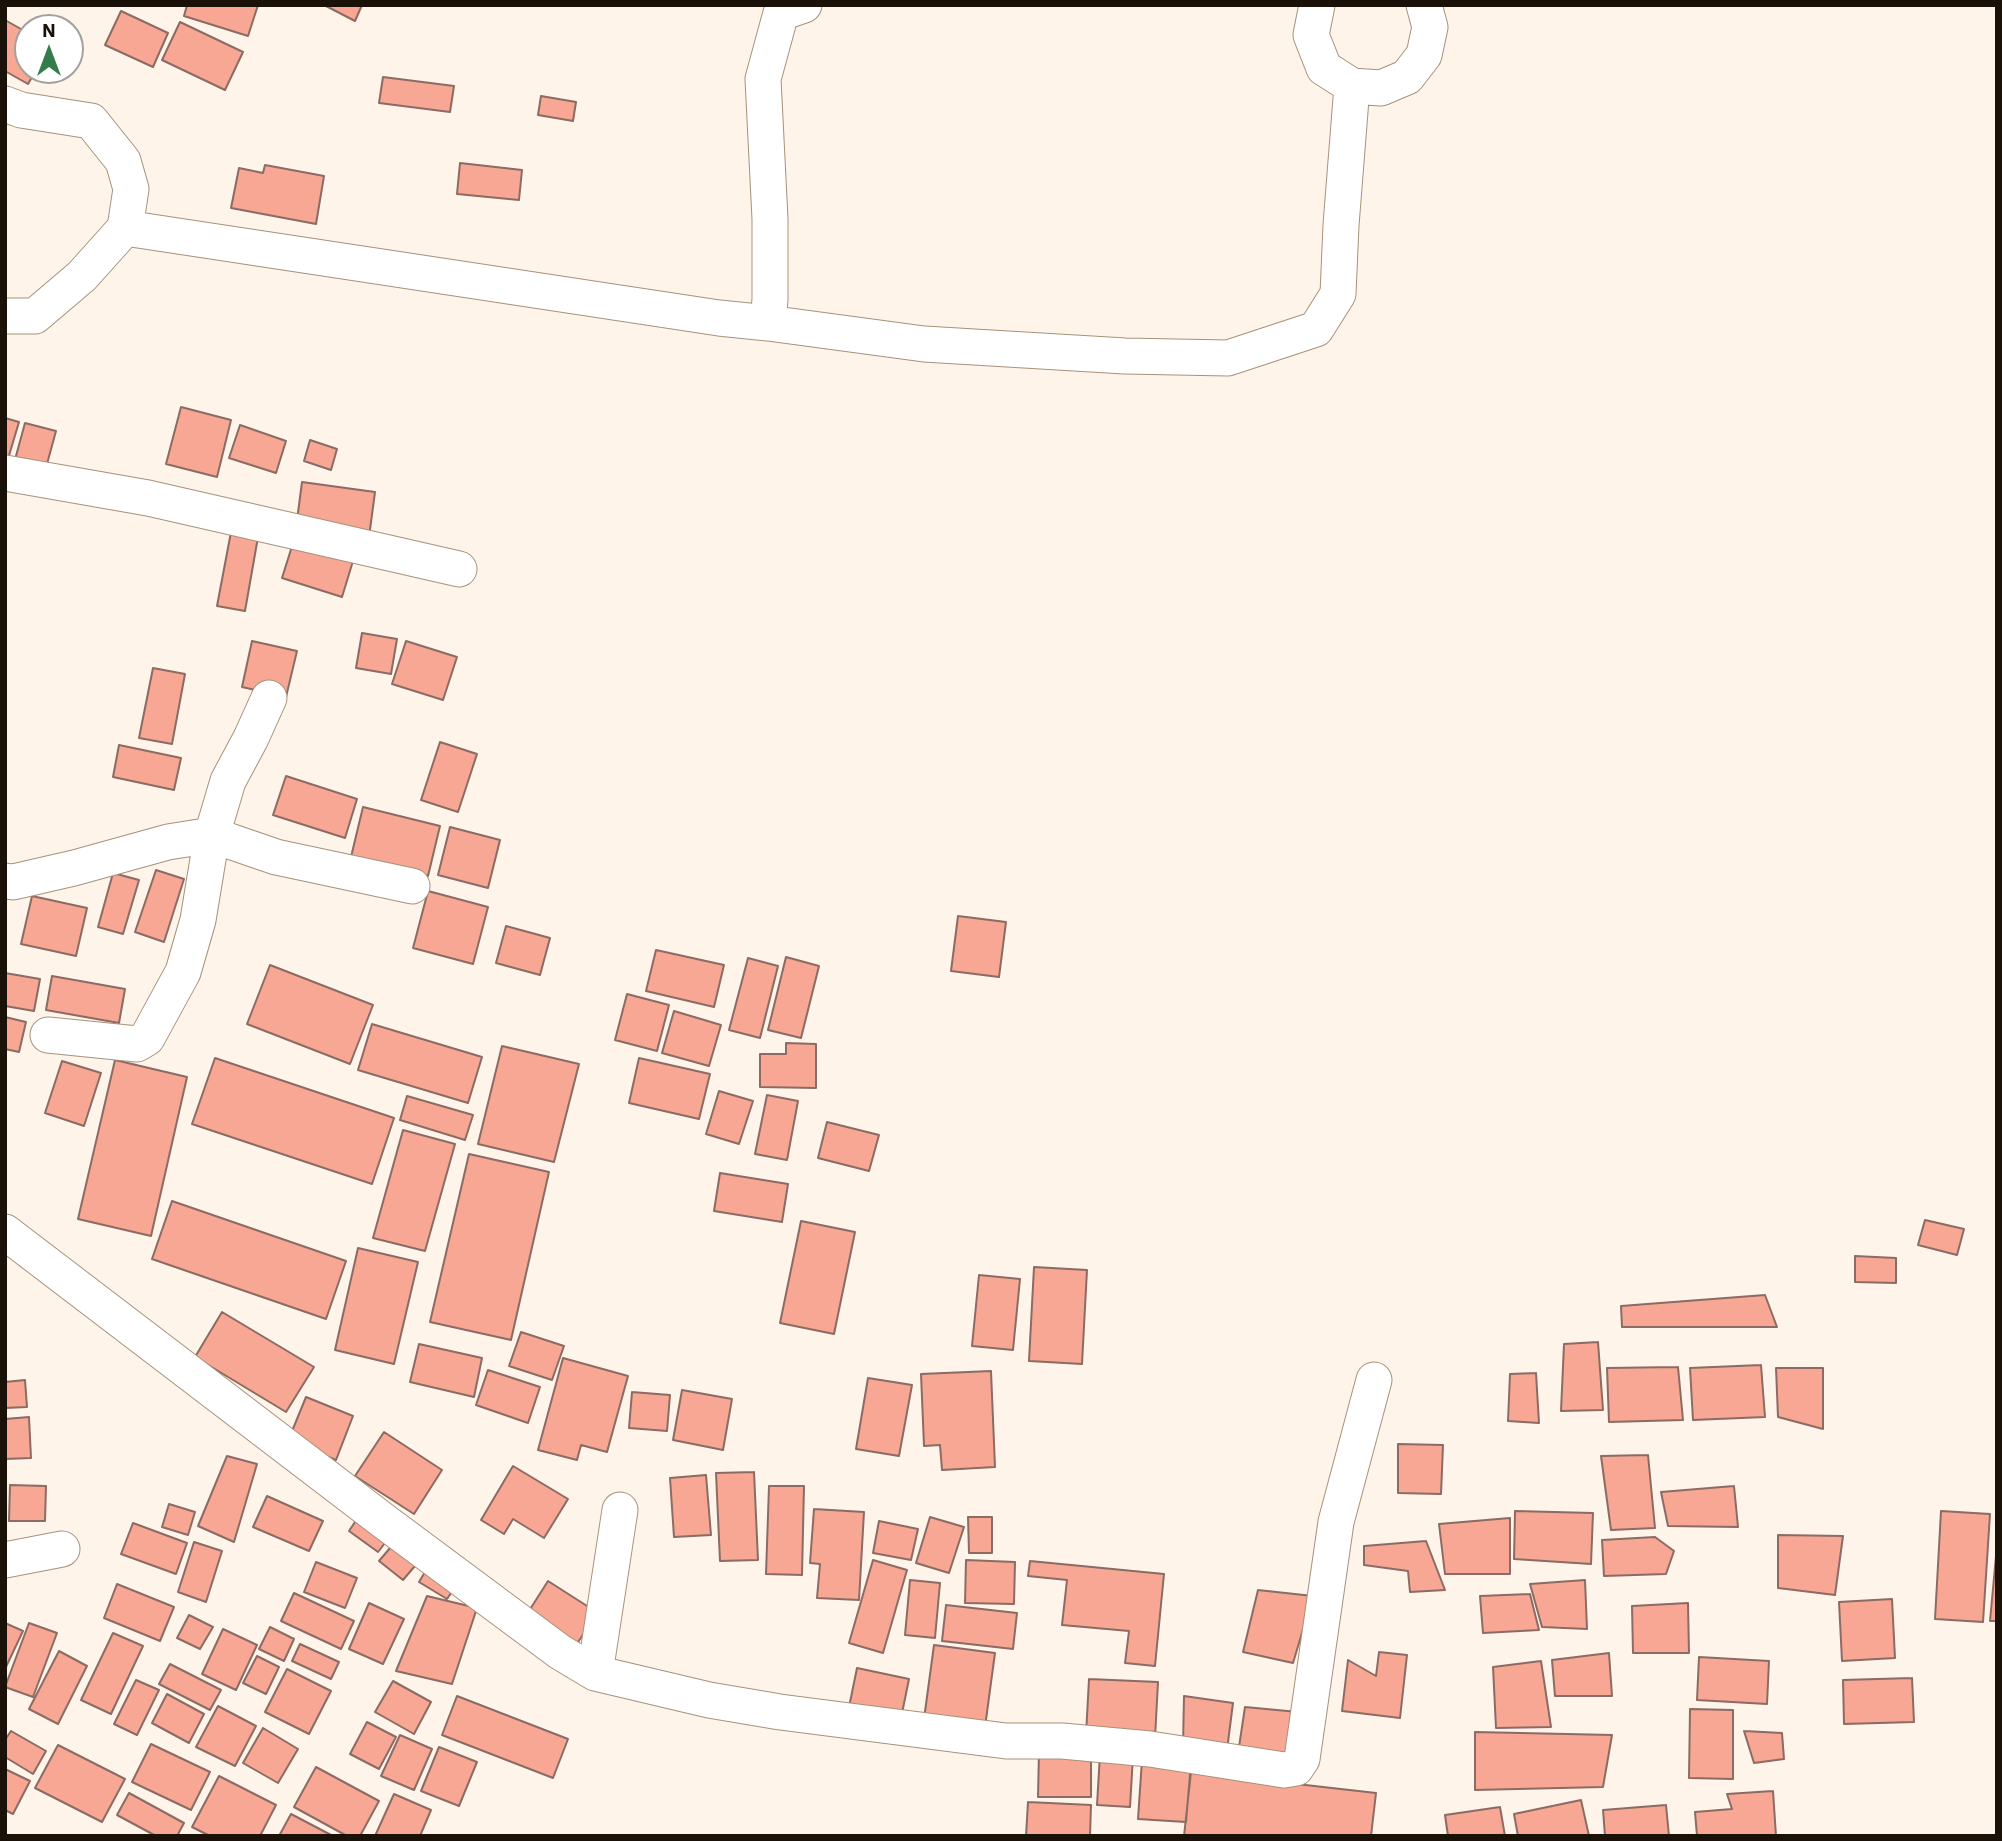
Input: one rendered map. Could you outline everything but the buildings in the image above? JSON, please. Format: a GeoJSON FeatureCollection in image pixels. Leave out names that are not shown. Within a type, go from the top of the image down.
{"type":"FeatureCollection","features":[{"type":"Feature","properties":{"kind":"street"},"geometry":{"type":"LineString","coordinates":[[768,323],[770,219],[763,79],[781,13],[804,5]]}},
{"type":"Feature","properties":{"kind":"street"},"geometry":{"type":"LineString","coordinates":[[1317,5],[1311,35],[1324,68],[1352,86],[1381,88],[1407,77],[1424,55],[1430,27],[1424,5]]}},
{"type":"Feature","properties":{"kind":"street"},"geometry":{"type":"LineString","coordinates":[[125,228],[719,318],[924,344],[1125,356],[1228,358],[1316,329],[1338,294],[1352,86]]}},
{"type":"Feature","properties":{"kind":"street"},"geometry":{"type":"LineString","coordinates":[[5,104],[21,110],[90,121],[123,161],[131,189],[125,228],[82,276],[35,316],[5,316]]}},
{"type":"Feature","properties":{"kind":"street"},"geometry":{"type":"LineString","coordinates":[[5,473],[148,498],[458,569]]}},
{"type":"Feature","properties":{"kind":"street"},"geometry":{"type":"LineString","coordinates":[[48,1035],[137,1044],[147,1038],[183,972],[198,920],[212,835],[228,781],[269,698]]}},
{"type":"Feature","properties":{"kind":"street"},"geometry":{"type":"LineString","coordinates":[[5,881],[13,882],[168,842],[212,835],[275,857],[412,886]]}},
{"type":"Feature","properties":{"kind":"street"},"geometry":{"type":"LineString","coordinates":[[5,1231],[385,1522],[560,1652],[595,1673],[709,1700],[780,1713],[1006,1741],[1062,1741],[1150,1749],[1284,1770],[1296,1768],[1302,1759],[1336,1522],[1374,1380]]}},
{"type":"Feature","properties":{"kind":"street"},"geometry":{"type":"LineString","coordinates":[[595,1673],[620,1510]]}},
{"type":"Feature","properties":{"kind":"street"},"geometry":{"type":"LineString","coordinates":[[5,1560],[62,1549]]}}]}
